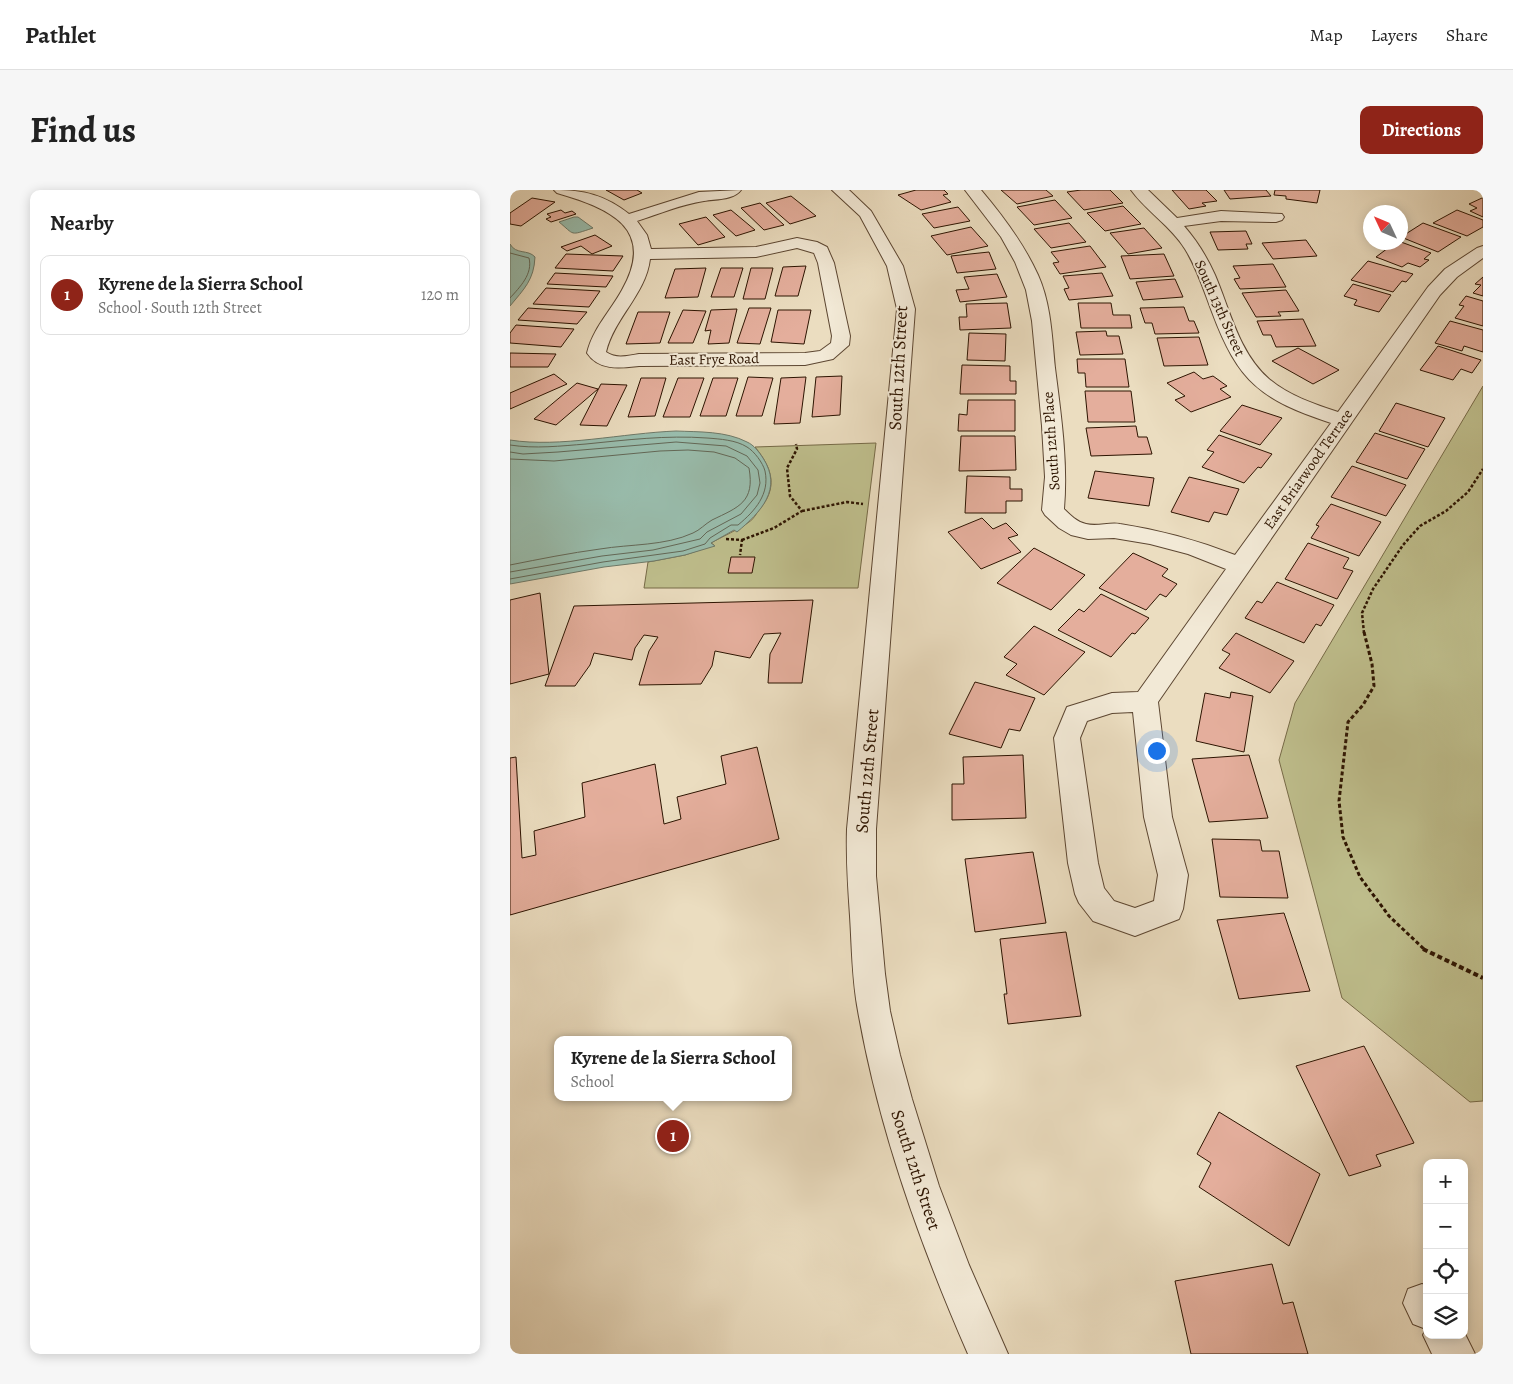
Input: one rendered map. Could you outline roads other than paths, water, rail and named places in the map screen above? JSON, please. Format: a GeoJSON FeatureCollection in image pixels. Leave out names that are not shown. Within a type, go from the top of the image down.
{"type":"FeatureCollection","features":[{"type":"Feature","properties":{"kind":"street"},"geometry":{"type":"LineString","coordinates":[[562,190],[592,199],[623,216],[642,241],[645,254]]}},
{"type":"Feature","properties":{"kind":"street"},"geometry":{"type":"LineString","coordinates":[[623,216],[688,190]]}},
{"type":"Feature","properties":{"kind":"street"},"geometry":{"type":"LineString","coordinates":[[623,216],[733,190]]}},
{"type":"Feature","properties":{"kind":"street","name":"South 12th Street"},"geometry":{"type":"LineString","coordinates":[[840,190],[866,214],[895,266],[906,308],[861,829],[860,855],[874,1009],[895,1106],[931,1218],[958,1287],[988,1354]]}},
{"type":"Feature","properties":{"kind":"street","name":"South 12th Place"},"geometry":{"type":"LineString","coordinates":[[973,190],[999,220],[1035,290],[1044,346],[1049,402],[1056,489],[1053,510],[1065,524],[1084,532],[1116,530],[1154,538],[1203,550],[1240,566]]}},
{"type":"Feature","properties":{"kind":"street","name":"South 13th Street"},"geometry":{"type":"LineString","coordinates":[[1140,190],[1185,235],[1199,258],[1241,357],[1255,376],[1292,402],[1342,420]]}},
{"type":"Feature","properties":{"kind":"street"},"geometry":{"type":"LineString","coordinates":[[1174,223],[1221,216],[1276,217]]}},
{"type":"Feature","properties":{"kind":"street","name":"East Frye Road"},"geometry":{"type":"LineString","coordinates":[[797,244],[811,245],[821,250],[826,263],[842,336],[840,346],[826,355],[804,359],[639,360],[616,363],[601,360],[596,353],[597,344],[609,321],[641,271],[645,254],[756,252],[797,244]]}},
{"type":"Feature","properties":{"kind":"street","name":"East Briarwood Terrace"},"geometry":{"type":"LineString","coordinates":[[1145,700],[1434,291],[1451,273],[1483,251]]}},
{"type":"Feature","properties":{"kind":"street"},"geometry":{"type":"LineString","coordinates":[[1145,700],[1158,817],[1173,875],[1168,909],[1135,922],[1104,911],[1090,894],[1083,863],[1067,738],[1076,714],[1112,703],[1145,700]]}},
{"type":"Feature","properties":{"kind":"street"},"geometry":{"type":"LineString","coordinates":[[1446,1339],[1455,1354]]}},
{"type":"Feature","properties":{"kind":"water"},"geometry":{"type":"Polygon","coordinates":[[[578,217],[593,228],[573,233],[559,222],[578,217]]]}},
{"type":"Feature","properties":{"kind":"water"},"geometry":{"type":"Polygon","coordinates":[[[510,244],[515,250],[529,253],[535,257],[533,272],[530,278],[524,289],[510,306],[510,244]]]}},
{"type":"Feature","properties":{"kind":"water"},"geometry":{"type":"Polygon","coordinates":[[[676,431],[712,433],[739,438],[750,443],[760,453],[769,469],[770,490],[761,508],[746,524],[737,532],[734,530],[711,543],[715,546],[685,555],[510,584],[510,440],[529,442],[570,441],[676,431]]]}},
{"type":"Feature","properties":{"kind":"place","name":"Kyrene de la Sierra School"},"geometry":{"type":"Point","coordinates":[673,1136]}}]}
